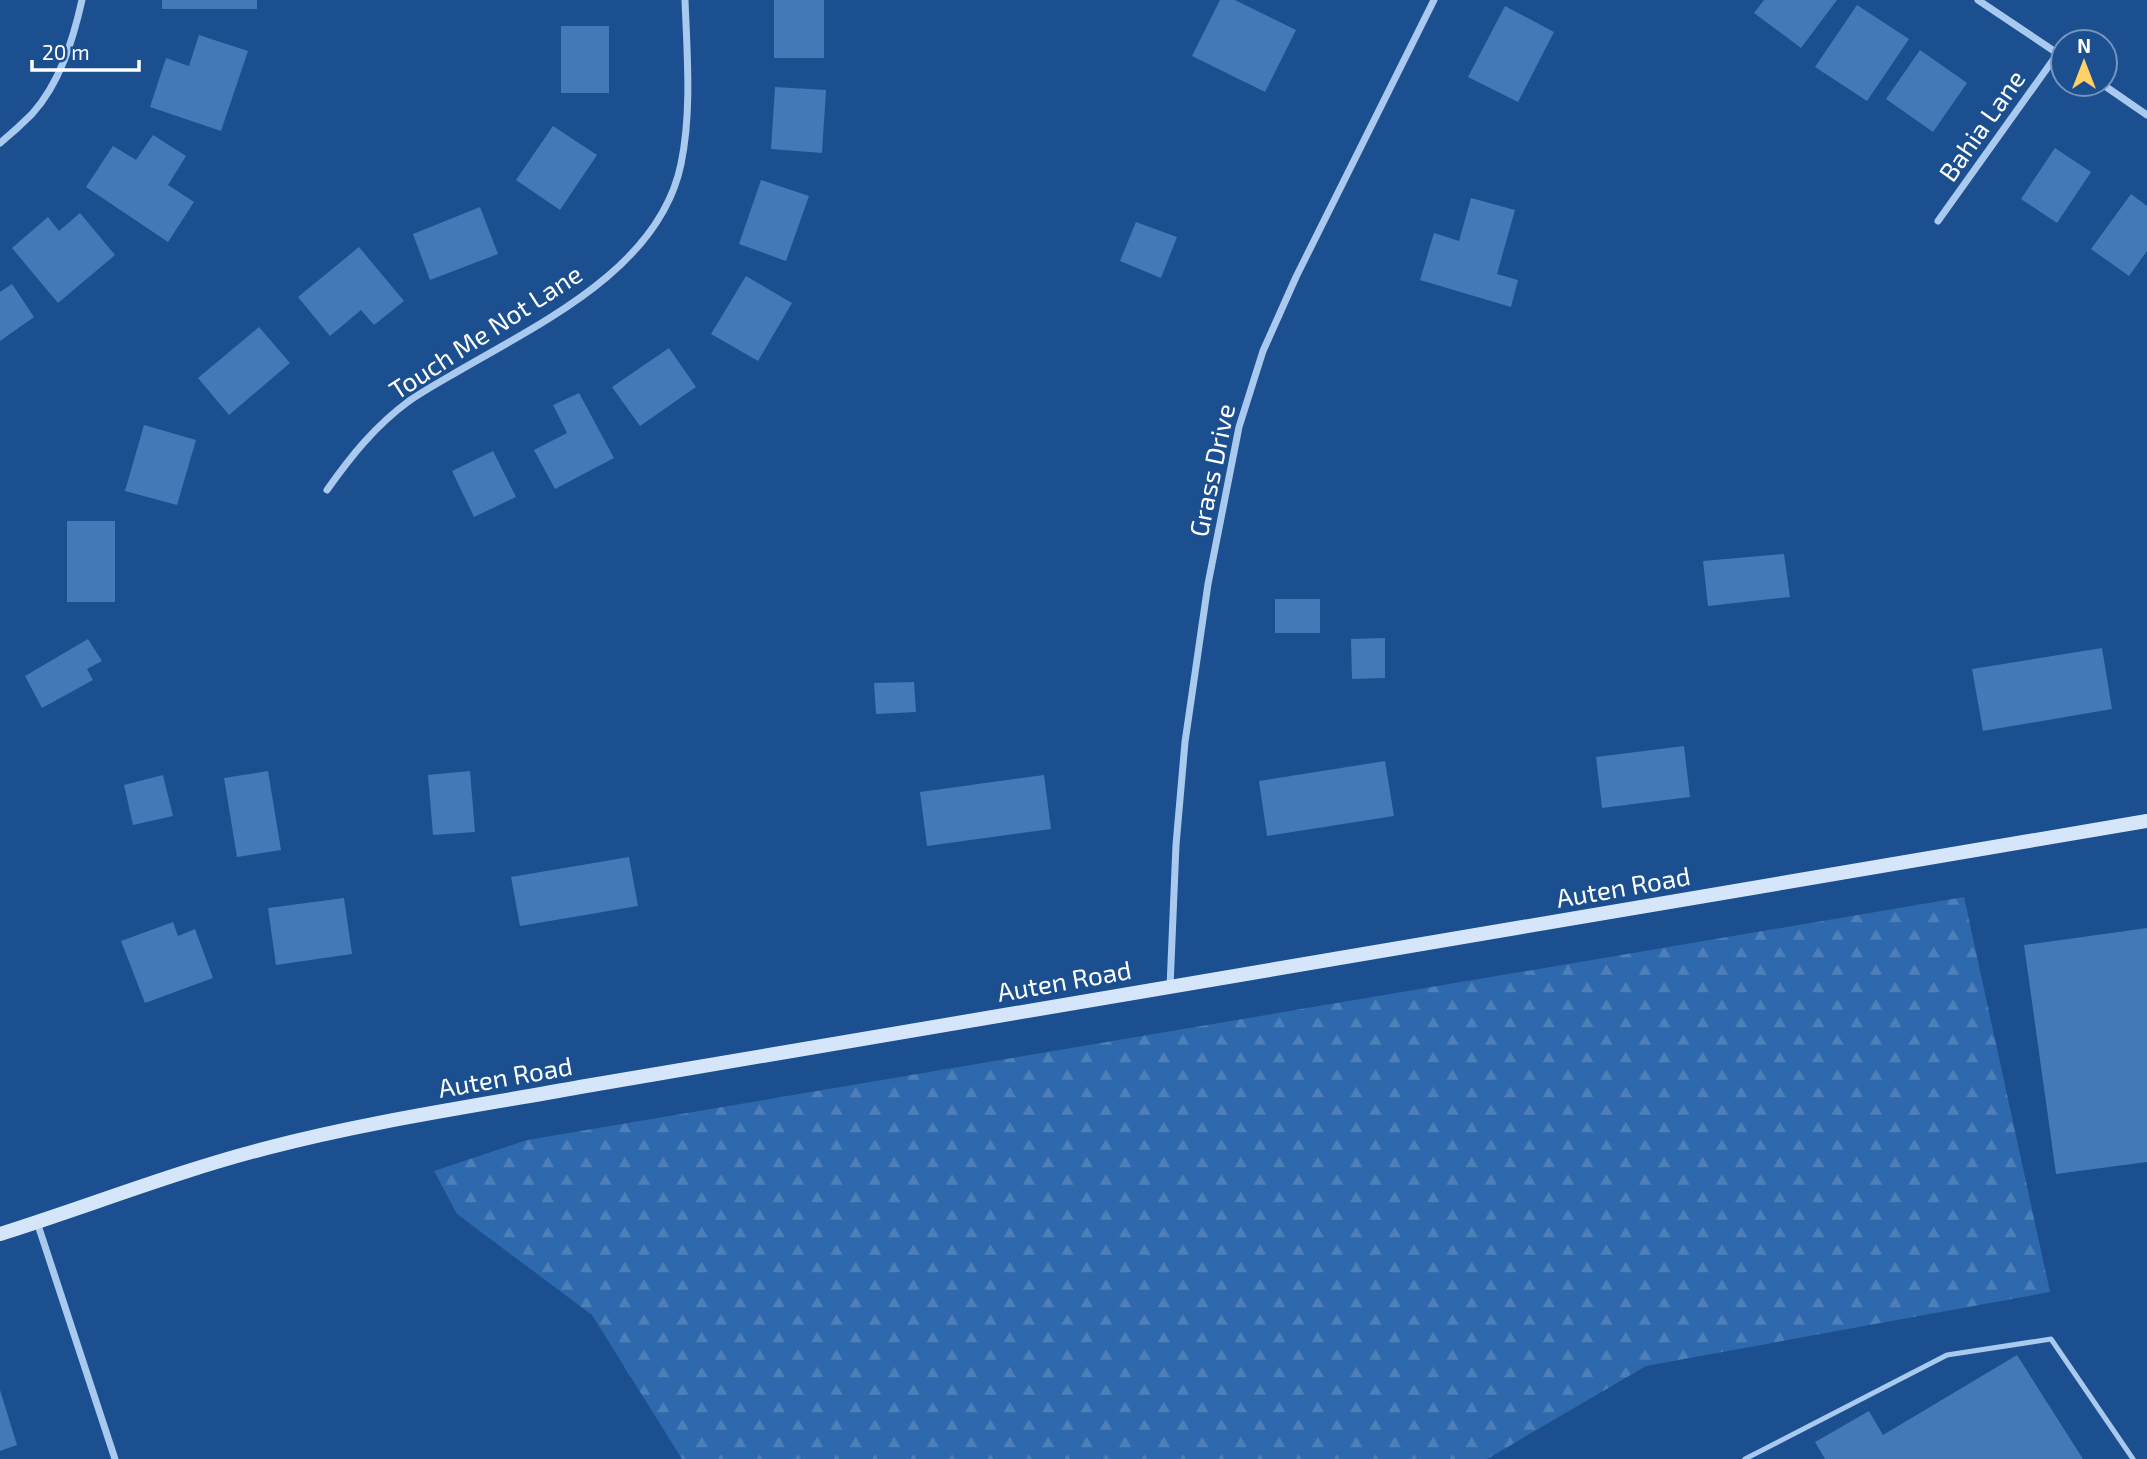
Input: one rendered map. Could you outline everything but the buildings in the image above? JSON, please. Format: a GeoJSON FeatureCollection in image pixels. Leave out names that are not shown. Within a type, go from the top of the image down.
{"type":"FeatureCollection","features":[{"type":"Feature","properties":{"kind":"street"},"geometry":{"type":"LineString","coordinates":[[0,144],[34,112],[59,73],[76,27],[82,0]]}},
{"type":"Feature","properties":{"kind":"street","name":"Touch Me Not Lane"},"geometry":{"type":"LineString","coordinates":[[327,490],[371,433],[410,400],[587,294],[633,252],[664,212],[681,166],[688,119],[685,0]]}},
{"type":"Feature","properties":{"kind":"street","name":"Grass Drive"},"geometry":{"type":"LineString","coordinates":[[1170,987],[1176,845],[1185,742],[1208,584],[1240,427],[1263,351],[1296,277],[1434,0]]}},
{"type":"Feature","properties":{"kind":"street"},"geometry":{"type":"LineString","coordinates":[[1978,0],[2049,48]]}},
{"type":"Feature","properties":{"kind":"street","name":"Bahia Lane"},"geometry":{"type":"LineString","coordinates":[[1938,221],[2049,70]]}},
{"type":"Feature","properties":{"kind":"street"},"geometry":{"type":"LineString","coordinates":[[2119,96],[2147,115]]}},
{"type":"Feature","properties":{"kind":"street","name":"Auten Road"},"geometry":{"type":"LineString","coordinates":[[0,1234],[180,1173],[267,1148],[353,1128],[593,1084],[2147,821]]}},
{"type":"Feature","properties":{"kind":"street"},"geometry":{"type":"LineString","coordinates":[[37,1222],[115,1459]]}},
{"type":"Feature","properties":{"kind":"lane"},"geometry":{"type":"LineString","coordinates":[[1745,1459],[1947,1355],[2051,1339],[2133,1459]]}},
{"type":"Feature","properties":{"kind":"green space"},"geometry":{"type":"Polygon","coordinates":[[[1964,897],[2050,1292],[1646,1366],[1487,1459],[682,1459],[592,1315],[457,1214],[434,1171],[527,1140],[1964,897]]]}}]}
